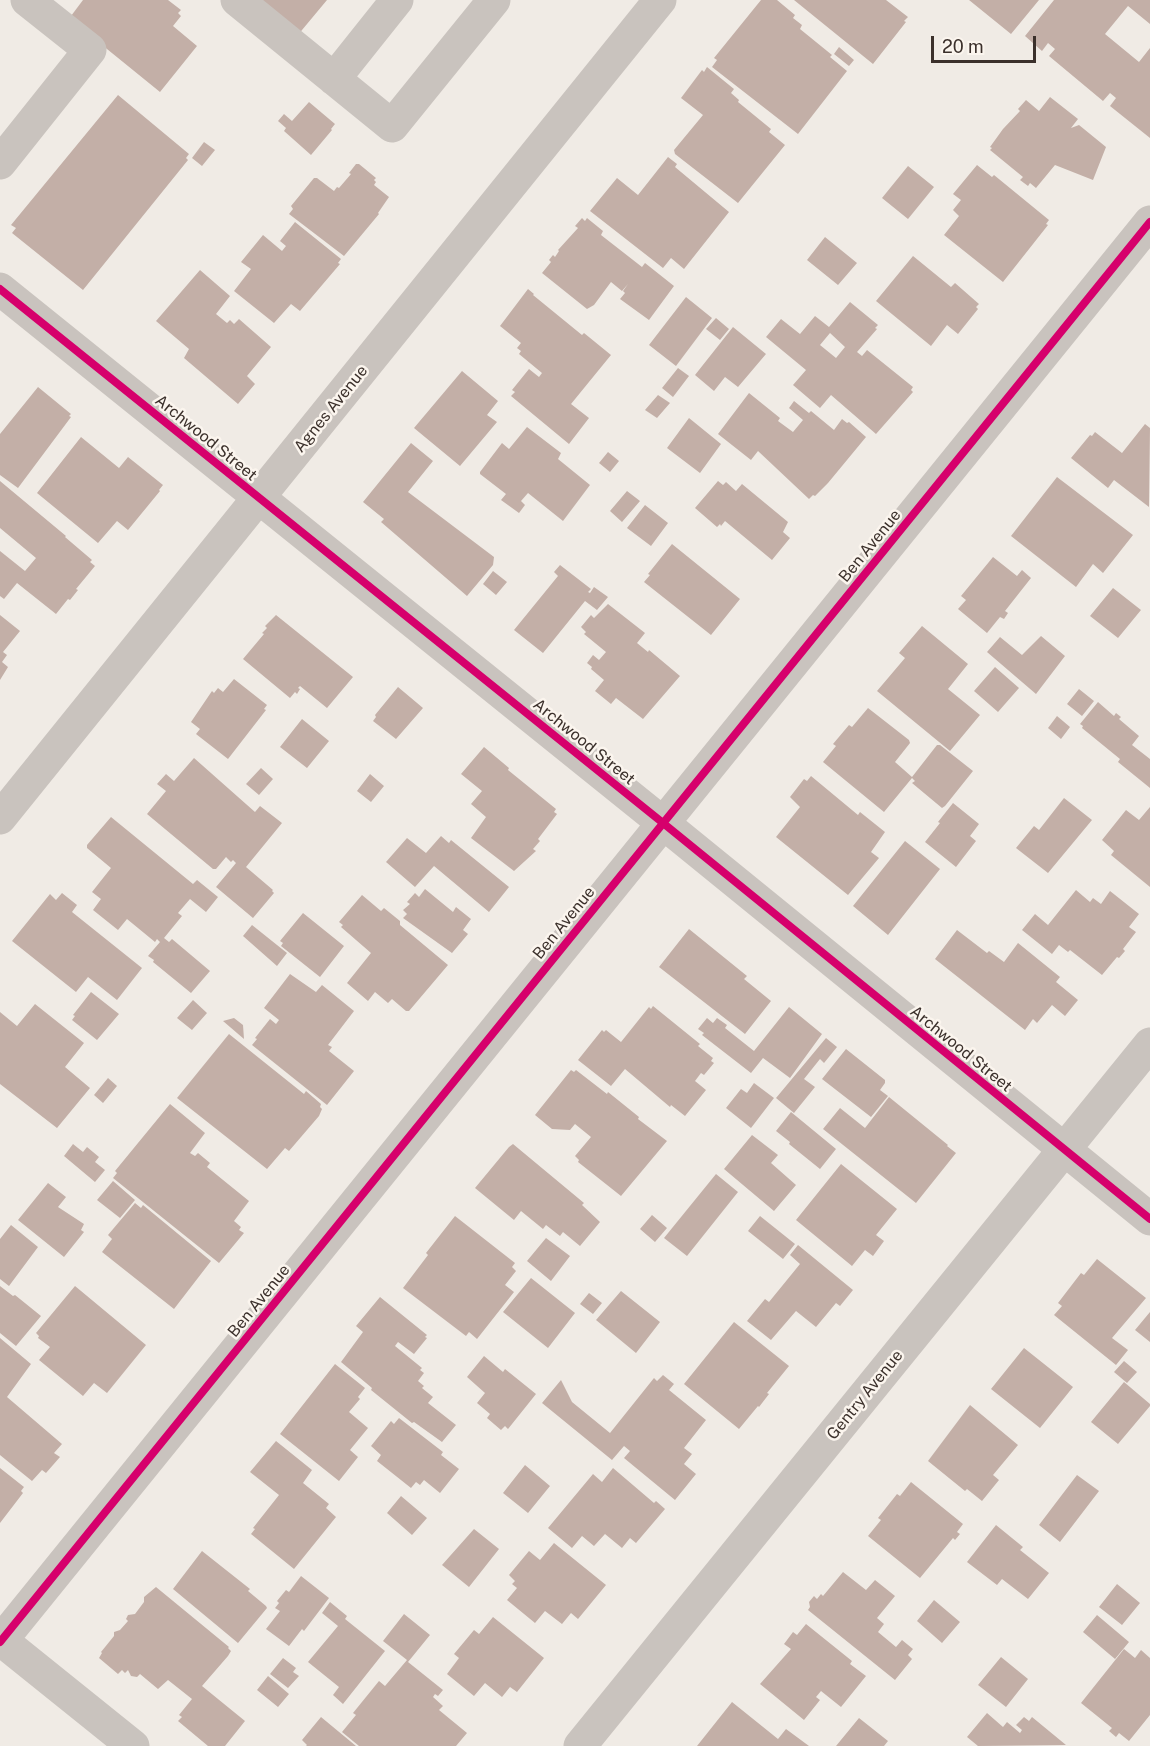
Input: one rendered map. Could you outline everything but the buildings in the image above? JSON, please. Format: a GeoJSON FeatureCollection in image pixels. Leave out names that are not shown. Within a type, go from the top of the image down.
{"type":"FeatureCollection","features":[{"type":"Feature","properties":{"kind":"street"},"geometry":{"type":"LineString","coordinates":[[0,163],[90,50],[27,0]]}},
{"type":"Feature","properties":{"kind":"street"},"geometry":{"type":"LineString","coordinates":[[237,0],[392,126],[494,0]]}},
{"type":"Feature","properties":{"kind":"street"},"geometry":{"type":"LineString","coordinates":[[334,79],[397,0]]}},
{"type":"Feature","properties":{"kind":"street","name":"Agnes Avenue"},"geometry":{"type":"LineString","coordinates":[[0,818],[660,0]]}},
{"type":"Feature","properties":{"kind":"street","name":"Ben Avenue"},"geometry":{"type":"LineString","coordinates":[[0,1640],[1150,222]]}},
{"type":"Feature","properties":{"kind":"street","name":"Archwood Street"},"geometry":{"type":"LineString","coordinates":[[4,301],[259,498],[1150,1219]]}},
{"type":"Feature","properties":{"kind":"street","name":"Gentry Avenue"},"geometry":{"type":"LineString","coordinates":[[580,1746],[1150,1044]]}},
{"type":"Feature","properties":{"kind":"street"},"geometry":{"type":"LineString","coordinates":[[0,1640],[133,1746]]}},
{"type":"Feature","properties":{"kind":"cycle path"},"geometry":{"type":"LineString","coordinates":[[0,1642],[1150,222]]}},
{"type":"Feature","properties":{"kind":"cycle path"},"geometry":{"type":"LineString","coordinates":[[0,289],[1150,1219]]}}]}
